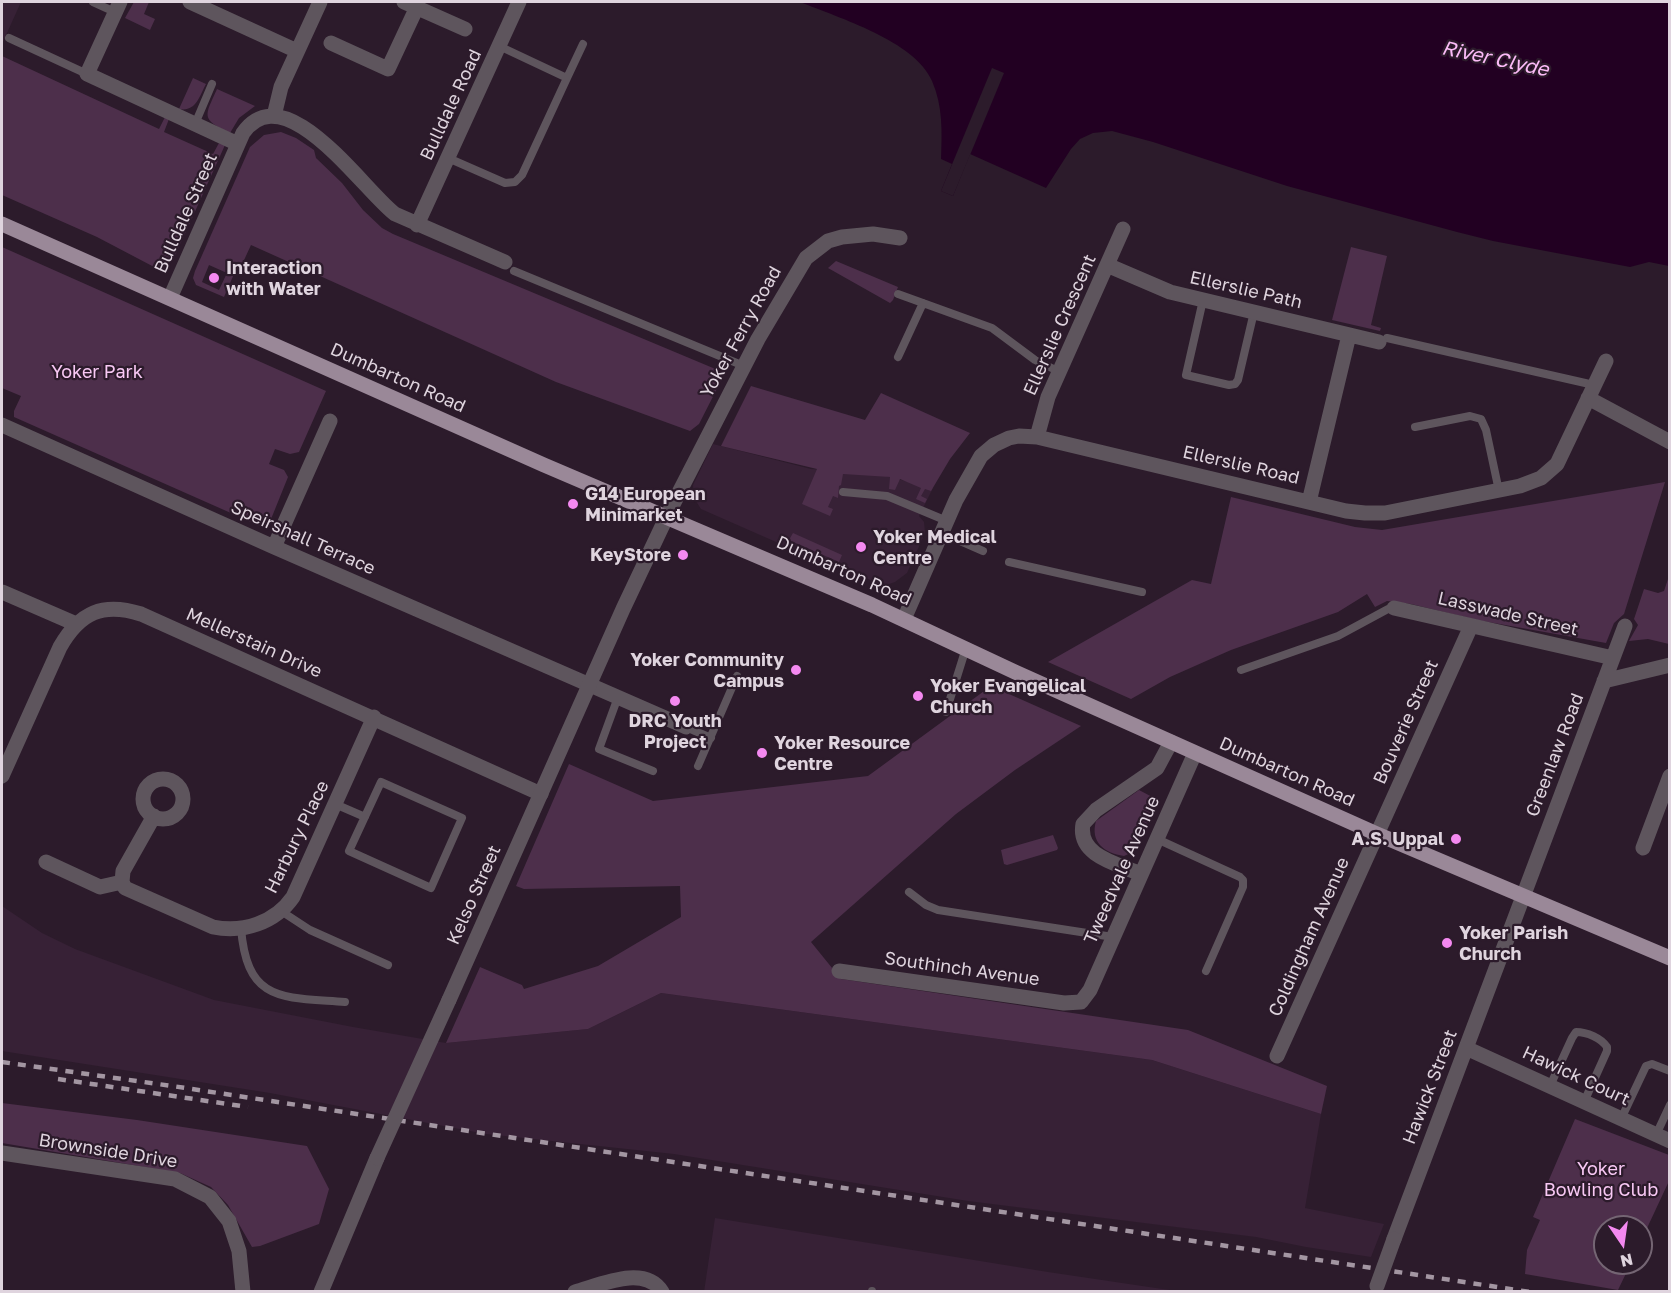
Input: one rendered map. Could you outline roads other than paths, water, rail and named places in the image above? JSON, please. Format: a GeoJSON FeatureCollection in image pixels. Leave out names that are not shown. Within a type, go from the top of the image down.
{"type":"FeatureCollection","features":[{"type":"Feature","properties":{"kind":"main road","name":"Dumbarton Road"},"geometry":{"type":"LineString","coordinates":[[2,224],[544,465],[904,619],[1015,672],[1377,834],[1670,958]]}},
{"type":"Feature","properties":{"kind":"street"},"geometry":{"type":"LineString","coordinates":[[190,2],[297,51]]}},
{"type":"Feature","properties":{"kind":"street"},"geometry":{"type":"LineString","coordinates":[[320,2],[281,87],[274,116],[293,122],[331,148],[384,206],[417,225],[509,267]]}},
{"type":"Feature","properties":{"kind":"street","name":"Bulldale Road"},"geometry":{"type":"LineString","coordinates":[[417,225],[519,2]]}},
{"type":"Feature","properties":{"kind":"street"},"geometry":{"type":"LineString","coordinates":[[331,43],[388,69],[411,4],[465,29]]}},
{"type":"Feature","properties":{"kind":"street"},"geometry":{"type":"LineString","coordinates":[[87,74],[118,7]]}},
{"type":"Feature","properties":{"kind":"street","name":"Bulldale Street"},"geometry":{"type":"LineString","coordinates":[[87,74],[238,144]]}},
{"type":"Feature","properties":{"kind":"street","name":"Bulldale Street"},"geometry":{"type":"LineString","coordinates":[[170,298],[238,144],[248,127],[256,120],[274,116]]}},
{"type":"Feature","properties":{"kind":"street","name":"Ellerslie Crescent"},"geometry":{"type":"LineString","coordinates":[[1037,438],[1048,397],[1124,229]]}},
{"type":"Feature","properties":{"kind":"street","name":"Yoker Ferry Road"},"geometry":{"type":"LineString","coordinates":[[667,516],[744,366],[806,258],[828,241],[857,234],[900,238]]}},
{"type":"Feature","properties":{"kind":"street","name":"Ellerslie Path"},"geometry":{"type":"LineString","coordinates":[[1107,265],[1164,290],[1349,335],[1383,340]]}},
{"type":"Feature","properties":{"kind":"street"},"geometry":{"type":"LineString","coordinates":[[1310,502],[1349,335]]}},
{"type":"Feature","properties":{"kind":"street","name":"Ellerslie Road"},"geometry":{"type":"LineString","coordinates":[[904,619],[967,478],[987,450],[1009,438],[1019,436],[1037,438],[1354,512],[1376,513],[1499,491],[1531,483],[1550,471],[1562,456],[1606,361]]}},
{"type":"Feature","properties":{"kind":"street"},"geometry":{"type":"LineString","coordinates":[[1591,392],[1613,410],[1670,442]]}},
{"type":"Feature","properties":{"kind":"street"},"geometry":{"type":"LineString","coordinates":[[274,547],[330,421]]}},
{"type":"Feature","properties":{"kind":"street","name":"Speirshall Terrace"},"geometry":{"type":"LineString","coordinates":[[2,425],[686,727]]}},
{"type":"Feature","properties":{"kind":"street","name":"Kelso Street"},"geometry":{"type":"LineString","coordinates":[[321,1292],[377,1158],[667,516]]}},
{"type":"Feature","properties":{"kind":"street"},"geometry":{"type":"LineString","coordinates":[[2,592],[76,624]]}},
{"type":"Feature","properties":{"kind":"street","name":"Mellerstain Drive"},"geometry":{"type":"LineString","coordinates":[[2,776],[8,744],[60,647],[76,624],[93,612],[116,608],[128,610],[374,717],[541,794]]}},
{"type":"Feature","properties":{"kind":"street","name":"Lasswade Street"},"geometry":{"type":"LineString","coordinates":[[1394,608],[1613,658]]}},
{"type":"Feature","properties":{"kind":"street","name":"Bouverie Street"},"geometry":{"type":"LineString","coordinates":[[1377,834],[1471,626]]}},
{"type":"Feature","properties":{"kind":"street","name":"Greenlaw Road"},"geometry":{"type":"LineString","coordinates":[[1522,897],[1625,626]]}},
{"type":"Feature","properties":{"kind":"street"},"geometry":{"type":"LineString","coordinates":[[1604,681],[1670,665]]}},
{"type":"Feature","properties":{"kind":"street","name":"Harbury Place"},"geometry":{"type":"LineString","coordinates":[[122,882],[129,890],[202,923],[222,928],[241,928],[265,921],[282,911],[293,897],[374,717]]}},
{"type":"Feature","properties":{"kind":"street"},"geometry":{"type":"LineString","coordinates":[[1141,874],[1089,849],[1083,839],[1083,824],[1096,810],[1156,768],[1171,742]]}},
{"type":"Feature","properties":{"kind":"street","name":"Tweedvale Avenue"},"geometry":{"type":"LineString","coordinates":[[1081,1002],[1090,990],[1195,753]]}},
{"type":"Feature","properties":{"kind":"street"},"geometry":{"type":"LineString","coordinates":[[1643,848],[1668,782]]}},
{"type":"Feature","properties":{"kind":"street"},"geometry":{"type":"LineString","coordinates":[[46,862],[100,887],[122,882],[123,871],[154,816]]}},
{"type":"Feature","properties":{"kind":"street","name":"Coldingham Avenue"},"geometry":{"type":"LineString","coordinates":[[1277,1056],[1377,834]]}},
{"type":"Feature","properties":{"kind":"street","name":"Hawick Street"},"geometry":{"type":"LineString","coordinates":[[1376,1289],[1522,897]]}},
{"type":"Feature","properties":{"kind":"street","name":"Southinch Avenue"},"geometry":{"type":"LineString","coordinates":[[839,970],[1064,1003],[1081,1002]]}},
{"type":"Feature","properties":{"kind":"street","name":"Hawick Court"},"geometry":{"type":"LineString","coordinates":[[1466,1048],[1663,1138]]}},
{"type":"Feature","properties":{"kind":"street","name":"Brownside Drive"},"geometry":{"type":"LineString","coordinates":[[2,1154],[175,1179],[210,1197],[229,1221],[239,1251],[243,1292]]}},
{"type":"Feature","properties":{"kind":"street"},"geometry":{"type":"LineString","coordinates":[[575,1292],[636,1277],[654,1282],[662,1292]]}},
{"type":"Feature","properties":{"kind":"lane"},"geometry":{"type":"LineString","coordinates":[[93,2],[118,7]]}},
{"type":"Feature","properties":{"kind":"lane"},"geometry":{"type":"LineString","coordinates":[[9,38],[87,74]]}},
{"type":"Feature","properties":{"kind":"lane"},"geometry":{"type":"LineString","coordinates":[[448,158],[505,183],[519,180],[583,44]]}},
{"type":"Feature","properties":{"kind":"lane"},"geometry":{"type":"LineString","coordinates":[[499,46],[567,78]]}},
{"type":"Feature","properties":{"kind":"lane"},"geometry":{"type":"LineString","coordinates":[[195,124],[212,84]]}},
{"type":"Feature","properties":{"kind":"lane"},"geometry":{"type":"LineString","coordinates":[[509,267],[744,366]]}},
{"type":"Feature","properties":{"kind":"lane"},"geometry":{"type":"LineString","coordinates":[[897,294],[992,328],[1038,362],[1060,372]]}},
{"type":"Feature","properties":{"kind":"lane"},"geometry":{"type":"LineString","coordinates":[[1203,300],[1186,375],[1229,385],[1235,384],[1238,380],[1254,312]]}},
{"type":"Feature","properties":{"kind":"lane"},"geometry":{"type":"LineString","coordinates":[[898,357],[922,303]]}},
{"type":"Feature","properties":{"kind":"lane","name":"Ellerslie Path"},"geometry":{"type":"LineString","coordinates":[[1383,340],[1591,392]]}},
{"type":"Feature","properties":{"kind":"lane"},"geometry":{"type":"LineString","coordinates":[[1415,427],[1470,416],[1481,419],[1486,430],[1499,491]]}},
{"type":"Feature","properties":{"kind":"lane"},"geometry":{"type":"LineString","coordinates":[[843,492],[887,496],[983,551]]}},
{"type":"Feature","properties":{"kind":"lane"},"geometry":{"type":"LineString","coordinates":[[1010,562],[1142,592]]}},
{"type":"Feature","properties":{"kind":"lane"},"geometry":{"type":"LineString","coordinates":[[1241,670],[1338,636],[1394,608]]}},
{"type":"Feature","properties":{"kind":"lane"},"geometry":{"type":"LineString","coordinates":[[946,711],[966,648]]}},
{"type":"Feature","properties":{"kind":"lane"},"geometry":{"type":"LineString","coordinates":[[698,766],[737,676]]}},
{"type":"Feature","properties":{"kind":"lane"},"geometry":{"type":"LineString","coordinates":[[618,697],[599,749],[653,771]]}},
{"type":"Feature","properties":{"kind":"lane"},"geometry":{"type":"LineString","coordinates":[[686,727],[711,738]]}},
{"type":"Feature","properties":{"kind":"lane"},"geometry":{"type":"LineString","coordinates":[[381,782],[462,818],[431,888],[349,851],[365,817],[381,782]]}},
{"type":"Feature","properties":{"kind":"lane"},"geometry":{"type":"LineString","coordinates":[[335,804],[365,817]]}},
{"type":"Feature","properties":{"kind":"lane"},"geometry":{"type":"LineString","coordinates":[[1157,838],[1243,880],[1243,887],[1206,971]]}},
{"type":"Feature","properties":{"kind":"lane"},"geometry":{"type":"LineString","coordinates":[[909,892],[926,905],[938,910],[1113,937]]}},
{"type":"Feature","properties":{"kind":"lane"},"geometry":{"type":"LineString","coordinates":[[282,911],[310,930],[388,965]]}},
{"type":"Feature","properties":{"kind":"lane"},"geometry":{"type":"LineString","coordinates":[[241,928],[246,960],[254,976],[265,988],[291,998],[345,1002]]}},
{"type":"Feature","properties":{"kind":"lane"},"geometry":{"type":"LineString","coordinates":[[1550,1086],[1572,1038],[1576,1032],[1584,1032],[1602,1041],[1607,1051],[1584,1102]]}},
{"type":"Feature","properties":{"kind":"lane"},"geometry":{"type":"LineString","coordinates":[[1621,1119],[1646,1066],[1653,1064],[1670,1071]]}},
{"type":"Feature","properties":{"kind":"lane"},"geometry":{"type":"LineString","coordinates":[[1663,1138],[1670,1105]]}},
{"type":"Feature","properties":{"kind":"water","name":"River Clyde"},"geometry":{"type":"Polygon","coordinates":[[[800,2],[1669,2],[1669,266],[1649,262],[1630,267],[1493,241],[1287,186],[1112,131],[1093,133],[1080,139],[1046,188],[970,154],[953,196],[941,191],[952,164],[941,159],[940,110],[936,90],[923,67],[910,54],[874,32],[800,2]]]}},
{"type":"Feature","properties":{"kind":"railway"},"geometry":{"type":"LineString","coordinates":[[2,1062],[1530,1292]]}},
{"type":"Feature","properties":{"kind":"railway"},"geometry":{"type":"LineString","coordinates":[[58,1079],[248,1107]]}},
{"type":"Feature","properties":{"kind":"place","name":"Interaction with Water"},"geometry":{"type":"Point","coordinates":[214,278]}},
{"type":"Feature","properties":{"kind":"place","name":"G14 European Minimarket"},"geometry":{"type":"Point","coordinates":[573,504]}},
{"type":"Feature","properties":{"kind":"place","name":"Yoker Medical Centre"},"geometry":{"type":"Point","coordinates":[861,547]}},
{"type":"Feature","properties":{"kind":"place","name":"KeyStore"},"geometry":{"type":"Point","coordinates":[683,555]}},
{"type":"Feature","properties":{"kind":"place","name":"Yoker Community Campus"},"geometry":{"type":"Point","coordinates":[796,670]}},
{"type":"Feature","properties":{"kind":"place","name":"Yoker Evangelical Church"},"geometry":{"type":"Point","coordinates":[918,696]}},
{"type":"Feature","properties":{"kind":"place","name":"DRC Youth Project"},"geometry":{"type":"Point","coordinates":[675,701]}},
{"type":"Feature","properties":{"kind":"place","name":"Yoker Resource Centre"},"geometry":{"type":"Point","coordinates":[762,753]}},
{"type":"Feature","properties":{"kind":"place","name":"A.S. Uppal"},"geometry":{"type":"Point","coordinates":[1456,839]}},
{"type":"Feature","properties":{"kind":"place","name":"Yoker Parish Church"},"geometry":{"type":"Point","coordinates":[1447,943]}},
{"type":"Feature","properties":{"kind":"park label","name":"Yoker Park"},"geometry":{"type":"Point","coordinates":[97,372]}},
{"type":"Feature","properties":{"kind":"park label","name":"Yoker Bowling Club"},"geometry":{"type":"Point","coordinates":[1601,1179]}}]}
